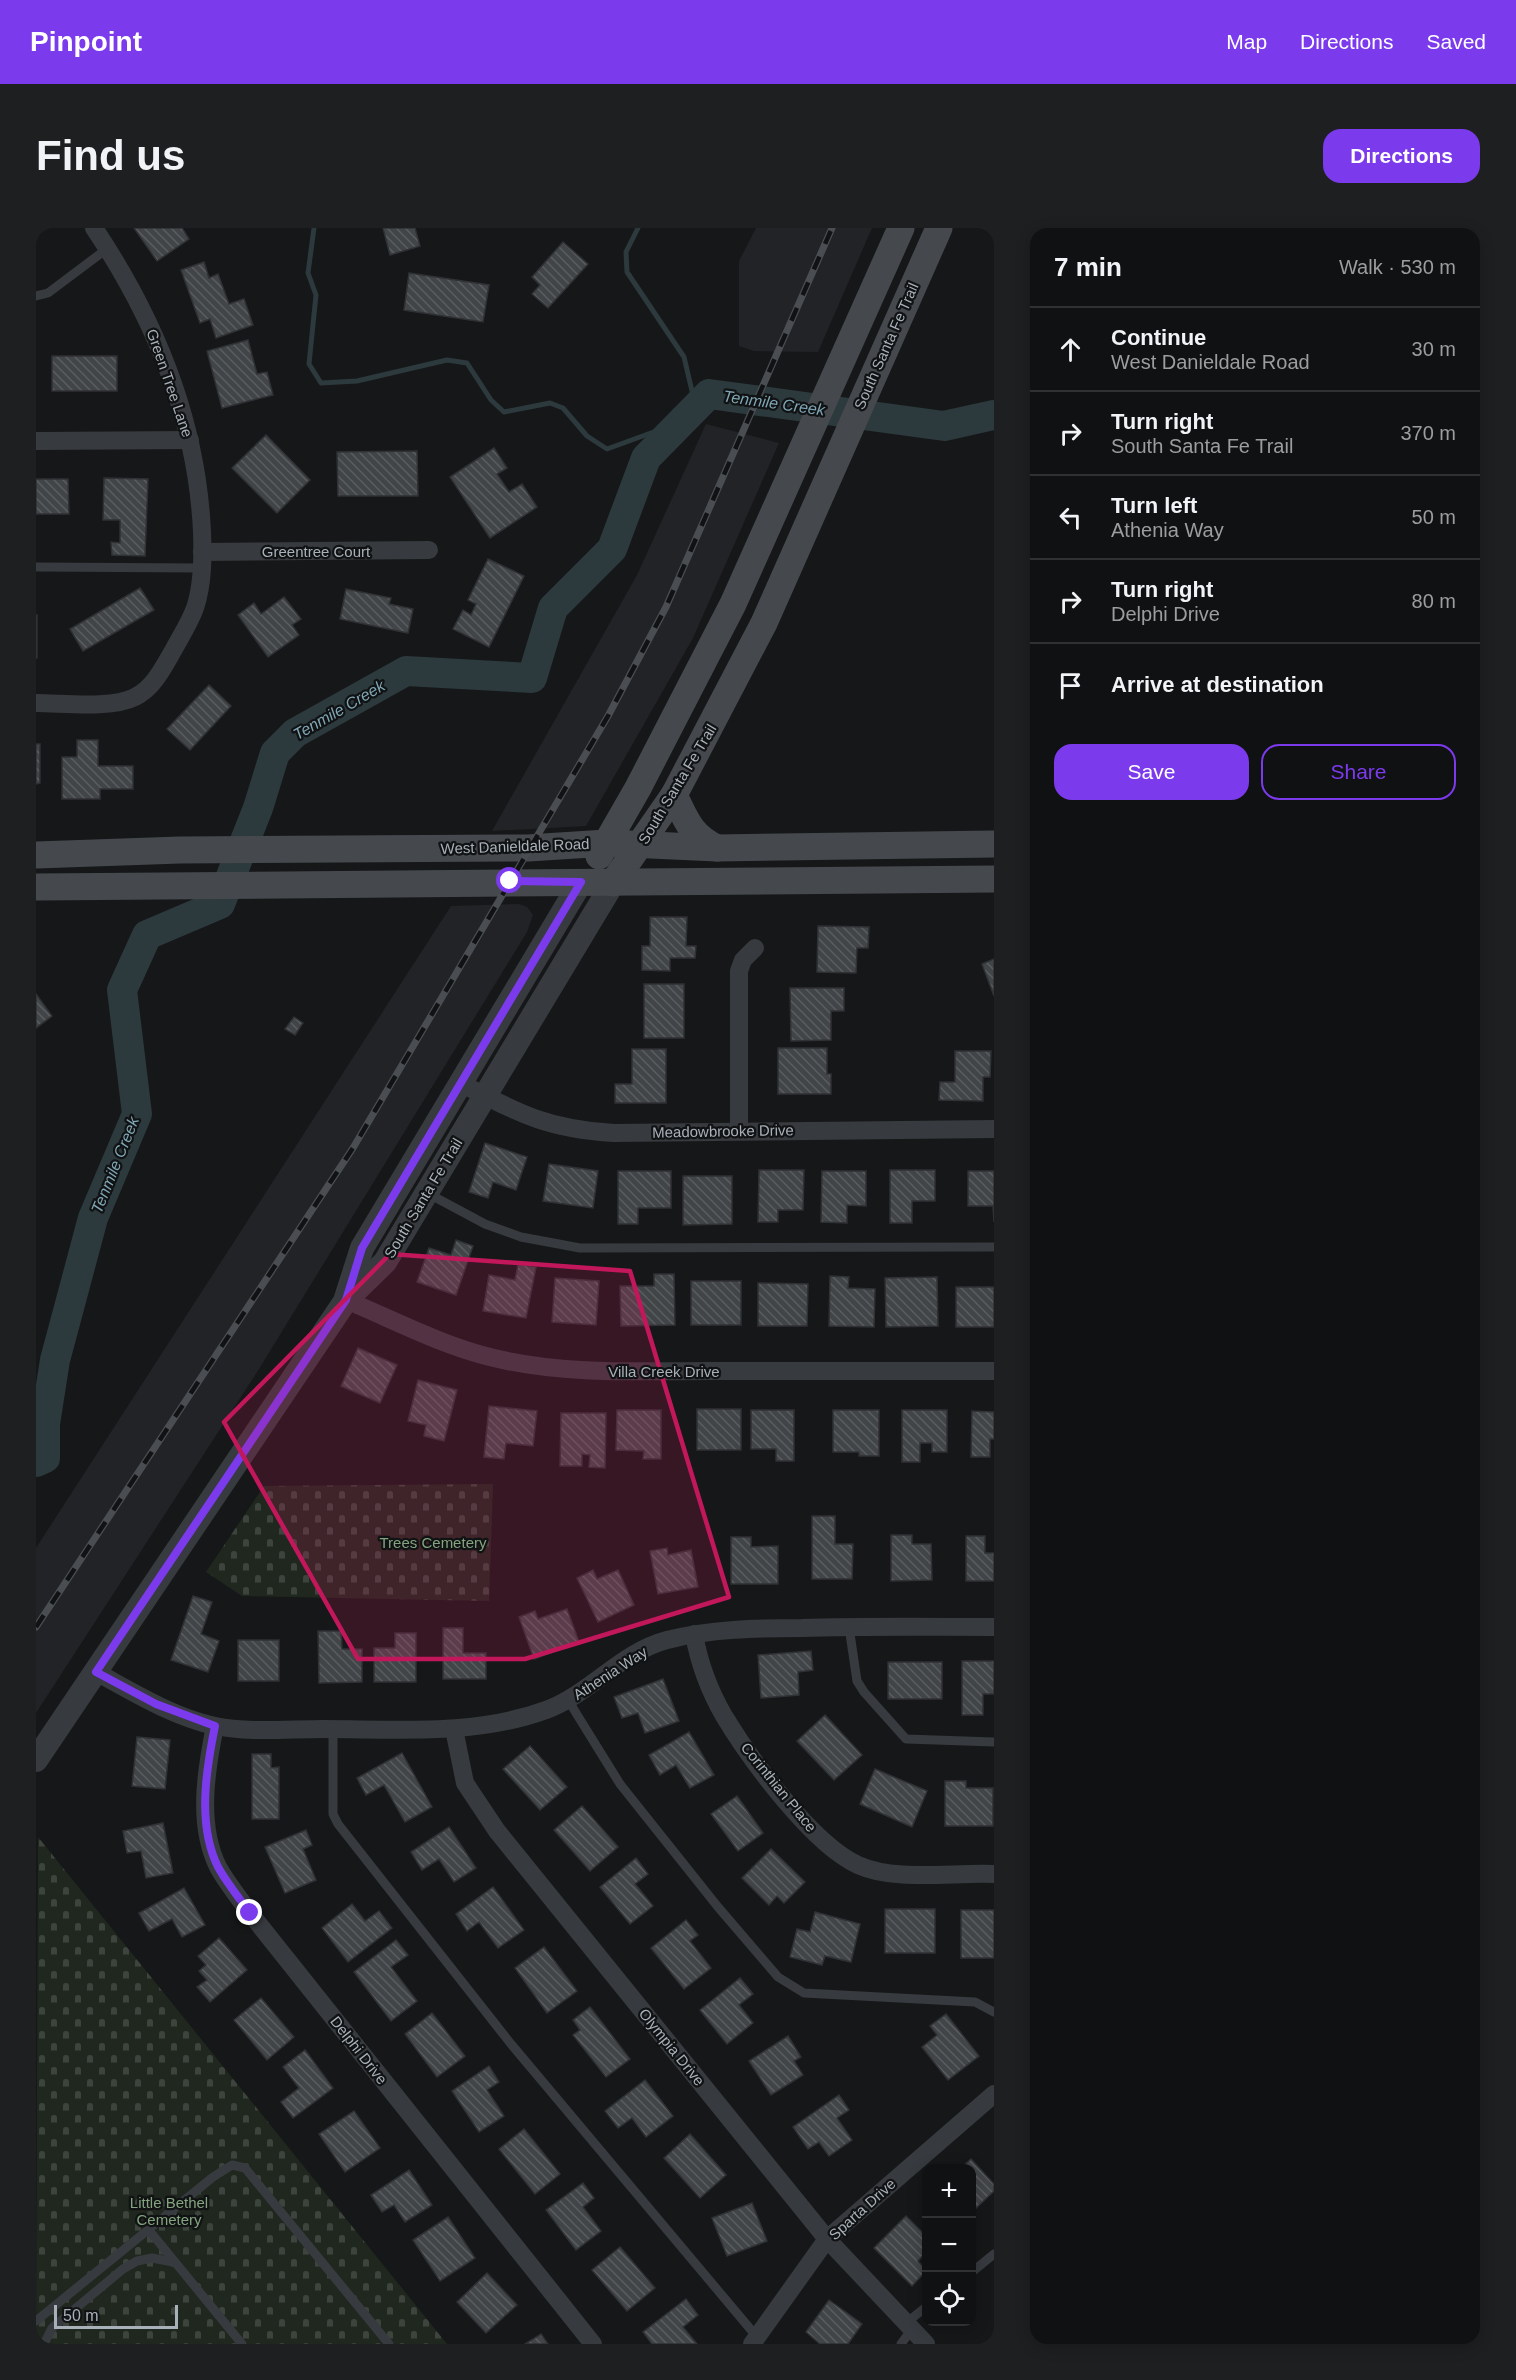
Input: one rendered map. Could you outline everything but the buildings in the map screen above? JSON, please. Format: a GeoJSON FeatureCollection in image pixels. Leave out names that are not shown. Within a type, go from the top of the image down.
{"type":"FeatureCollection","features":[{"type":"Feature","properties":{"kind":"main road","name":"South Santa Fe Trail"},"geometry":{"type":"LineString","coordinates":[[581,882],[607,843],[679,711],[733,604],[844,351],[901,228]]}},
{"type":"Feature","properties":{"kind":"main road","name":"South Santa Fe Trail"},"geometry":{"type":"LineString","coordinates":[[613,883],[674,795],[764,623],[939,228]]}},
{"type":"Feature","properties":{"kind":"main road"},"geometry":{"type":"LineString","coordinates":[[733,604],[764,623]]}},
{"type":"Feature","properties":{"kind":"main road"},"geometry":{"type":"LineString","coordinates":[[674,795],[688,824],[701,840],[717,848]]}},
{"type":"Feature","properties":{"kind":"main road","name":"West Danieldale Road"},"geometry":{"type":"LineString","coordinates":[[36,855],[180,850],[528,848],[607,843],[717,848],[994,844]]}},
{"type":"Feature","properties":{"kind":"main road"},"geometry":{"type":"LineString","coordinates":[[36,887],[994,879]]}},
{"type":"Feature","properties":{"kind":"street","name":"Green Tree Lane"},"geometry":{"type":"LineString","coordinates":[[36,703],[116,703],[134,698],[148,689],[161,672],[195,608],[202,560],[201,512],[190,440],[163,353],[124,273],[94,228]]}},
{"type":"Feature","properties":{"kind":"street"},"geometry":{"type":"LineString","coordinates":[[36,441],[190,440]]}},
{"type":"Feature","properties":{"kind":"street","name":"Greentree Court"},"geometry":{"type":"LineString","coordinates":[[202,560],[429,550]]}},
{"type":"Feature","properties":{"kind":"street","name":"South Santa Fe Trail"},"geometry":{"type":"LineString","coordinates":[[346,1300],[362,1248],[581,882]]}},
{"type":"Feature","properties":{"kind":"street","name":"South Santa Fe Trail"},"geometry":{"type":"LineString","coordinates":[[36,1760],[346,1300],[385,1262],[613,883]]}},
{"type":"Feature","properties":{"kind":"street"},"geometry":{"type":"LineString","coordinates":[[739,1130],[739,971],[743,960],[755,948]]}},
{"type":"Feature","properties":{"kind":"street","name":"Meadowbrooke Drive"},"geometry":{"type":"LineString","coordinates":[[462,1084],[528,1117],[573,1130],[614,1134],[739,1130],[994,1129]]}},
{"type":"Feature","properties":{"kind":"street"},"geometry":{"type":"LineString","coordinates":[[404,1180],[426,1193]]}},
{"type":"Feature","properties":{"kind":"street","name":"Villa Creek Drive"},"geometry":{"type":"LineString","coordinates":[[346,1300],[462,1348],[494,1358],[537,1366],[576,1370],[661,1371],[994,1371]]}},
{"type":"Feature","properties":{"kind":"street","name":"Athenia Way"},"geometry":{"type":"LineString","coordinates":[[96,1672],[156,1704],[215,1726],[254,1729],[454,1729],[513,1720],[568,1700],[640,1650],[694,1634],[761,1628],[994,1627]]}},
{"type":"Feature","properties":{"kind":"street","name":"Corinthian Place"},"geometry":{"type":"LineString","coordinates":[[694,1634],[698,1659],[723,1715],[757,1763],[807,1824],[841,1854],[858,1865],[882,1872],[994,1874]]}},
{"type":"Feature","properties":{"kind":"street","name":"Delphi Drive"},"geometry":{"type":"LineString","coordinates":[[215,1726],[208,1768],[206,1818],[210,1846],[218,1866],[257,1922],[593,2344]]}},
{"type":"Feature","properties":{"kind":"street","name":"Olympia Drive"},"geometry":{"type":"LineString","coordinates":[[454,1729],[465,1783],[477,1803],[827,2239],[926,2344]]}},
{"type":"Feature","properties":{"kind":"street","name":"Sparta Drive"},"geometry":{"type":"LineString","coordinates":[[754,2340],[827,2239],[994,2094]]}},
{"type":"Feature","properties":{"kind":"lane"},"geometry":{"type":"LineString","coordinates":[[36,297],[48,293],[108,248]]}},
{"type":"Feature","properties":{"kind":"lane"},"geometry":{"type":"LineString","coordinates":[[36,567],[202,560]]}},
{"type":"Feature","properties":{"kind":"lane"},"geometry":{"type":"LineString","coordinates":[[426,1193],[485,1224],[521,1237],[580,1248],[994,1247]]}},
{"type":"Feature","properties":{"kind":"lane"},"geometry":{"type":"LineString","coordinates":[[849,1627],[857,1681],[906,1739],[994,1742]]}},
{"type":"Feature","properties":{"kind":"lane"},"geometry":{"type":"LineString","coordinates":[[568,1700],[620,1784],[718,1908],[778,1977],[804,1993],[975,2002],[994,2012]]}},
{"type":"Feature","properties":{"kind":"lane"},"geometry":{"type":"LineString","coordinates":[[333,1729],[333,1814],[338,1824],[511,2044],[754,2340]]}},
{"type":"Feature","properties":{"kind":"lane"},"geometry":{"type":"LineString","coordinates":[[36,2321],[213,2177],[232,2165],[245,2168],[389,2344]]}},
{"type":"Feature","properties":{"kind":"lane"},"geometry":{"type":"LineString","coordinates":[[148,2229],[242,2344]]}},
{"type":"Feature","properties":{"kind":"lane"},"geometry":{"type":"LineString","coordinates":[[976,2269],[994,2254]]}},
{"type":"Feature","properties":{"kind":"lane"},"geometry":{"type":"LineString","coordinates":[[44,2344],[52,2328],[123,2269],[137,2261],[152,2258],[173,2262]]}},
{"type":"Feature","properties":{"kind":"lane"},"geometry":{"type":"LineString","coordinates":[[901,2344],[909,2326],[922,2312]]}},
{"type":"Feature","properties":{"kind":"highlighted area"},"geometry":{"type":"Polygon","coordinates":[[[390,1254],[630,1271],[729,1597],[525,1659],[358,1659],[224,1422],[390,1254]]]}},
{"type":"Feature","properties":{"kind":"shaded area"},"geometry":{"type":"Polygon","coordinates":[[[756,228],[872,228],[818,352],[754,351],[739,346],[739,261],[756,228]]]}},
{"type":"Feature","properties":{"kind":"shaded area"},"geometry":{"type":"Polygon","coordinates":[[[706,424],[779,443],[693,638],[586,826],[492,831],[637,575],[706,424]]]}},
{"type":"Feature","properties":{"kind":"shaded area"},"geometry":{"type":"Polygon","coordinates":[[[519,904],[527,907],[533,915],[527,932],[259,1369],[36,1713],[36,1548],[451,906],[519,904]]]}},
{"type":"Feature","properties":{"kind":"green space","name":"Trees Cemetery"},"geometry":{"type":"Polygon","coordinates":[[[493,1484],[489,1601],[242,1596],[206,1572],[264,1486],[493,1484]]]}},
{"type":"Feature","properties":{"kind":"green space","name":"Little Bethel Cemetery"},"geometry":{"type":"Polygon","coordinates":[[[38,1837],[447,2344],[36,2344],[38,1837]]]}},
{"type":"Feature","properties":{"kind":"waterway"},"geometry":{"type":"LineString","coordinates":[[314,228],[308,273],[316,295],[309,364],[321,383],[357,381],[447,360],[467,363],[491,400],[504,412],[550,403],[563,408],[587,436],[607,449],[681,422]]}},
{"type":"Feature","properties":{"kind":"waterway"},"geometry":{"type":"LineString","coordinates":[[638,228],[626,252],[627,272],[684,357],[696,408]]}},
{"type":"Feature","properties":{"kind":"waterway","name":"Tenmile Creek"},"geometry":{"type":"LineString","coordinates":[[36,1462],[45,1458],[45,1424],[55,1360],[93,1218],[137,1114],[122,990],[147,935],[220,904],[258,808],[275,753],[295,733],[406,671],[532,678],[553,608],[612,549],[646,458],[709,394],[944,426],[994,415]]}},
{"type":"Feature","properties":{"kind":"railway"},"geometry":{"type":"LineString","coordinates":[[36,1627],[353,1148],[608,716],[666,607],[832,228]]}},
{"type":"Feature","properties":{"kind":"route"},"geometry":{"type":"LineString","coordinates":[[250,1913],[232,1890],[210,1846],[206,1818],[206,1789],[215,1726],[156,1704],[96,1672],[346,1300],[362,1248],[520,988],[581,882],[510,881]]}}]}
